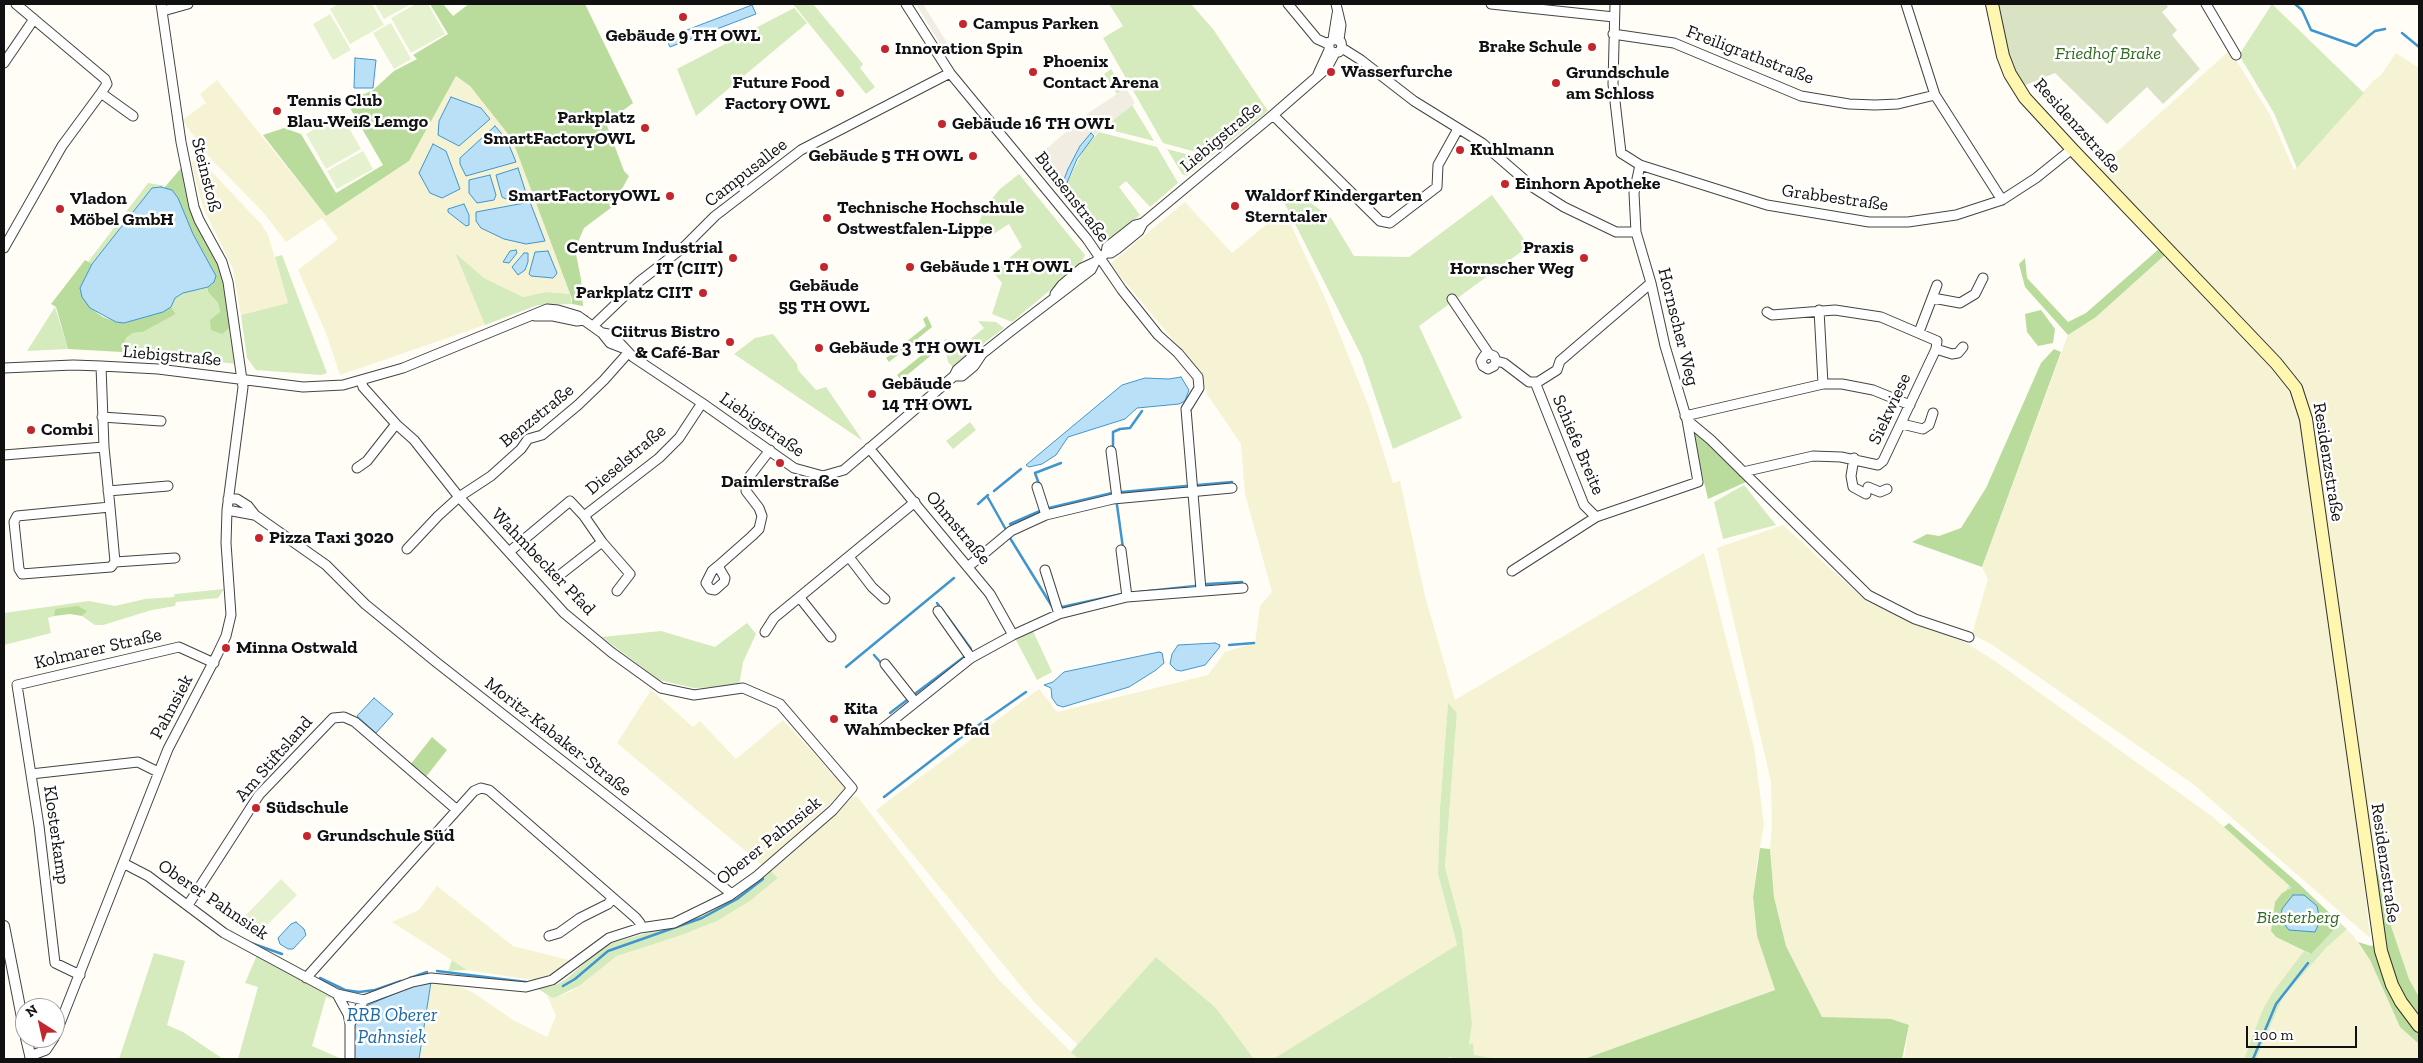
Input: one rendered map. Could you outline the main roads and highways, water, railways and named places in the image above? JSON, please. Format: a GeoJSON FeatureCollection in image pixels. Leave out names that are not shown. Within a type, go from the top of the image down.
{"type":"FeatureCollection","features":[{"type":"Feature","properties":{"kind":"main road","name":"Residenzstraße"},"geometry":{"type":"LineString","coordinates":[[1992,4],[2003,56],[2010,74],[2025,98],[2276,363],[2296,388],[2302,404],[2381,951],[2397,994],[2419,1026]]}},
{"type":"Feature","properties":{"kind":"water"},"geometry":{"type":"Polygon","coordinates":[[[752,5],[756,14],[670,47],[666,38],[752,5]]]}},
{"type":"Feature","properties":{"kind":"water"},"geometry":{"type":"Polygon","coordinates":[[[355,58],[376,60],[373,88],[354,88],[355,58]]]}},
{"type":"Feature","properties":{"kind":"water"},"geometry":{"type":"Polygon","coordinates":[[[451,97],[481,108],[490,119],[459,146],[438,135],[439,121],[451,97]]]}},
{"type":"Feature","properties":{"kind":"water"},"geometry":{"type":"Polygon","coordinates":[[[495,126],[507,140],[516,162],[466,176],[460,164],[460,158],[495,126]]]}},
{"type":"Feature","properties":{"kind":"water"},"geometry":{"type":"Polygon","coordinates":[[[1091,133],[1094,136],[1077,159],[1066,185],[1063,182],[1068,169],[1080,146],[1091,133]]]}},
{"type":"Feature","properties":{"kind":"water"},"geometry":{"type":"Polygon","coordinates":[[[433,144],[446,151],[460,189],[442,198],[430,193],[419,173],[433,144]]]}},
{"type":"Feature","properties":{"kind":"water"},"geometry":{"type":"Polygon","coordinates":[[[518,168],[526,193],[506,199],[502,197],[496,175],[518,168]]]}},
{"type":"Feature","properties":{"kind":"water"},"geometry":{"type":"Polygon","coordinates":[[[490,175],[496,195],[494,200],[477,203],[469,193],[469,180],[490,175]]]}},
{"type":"Feature","properties":{"kind":"water"},"geometry":{"type":"Polygon","coordinates":[[[161,187],[172,190],[178,198],[193,234],[216,276],[214,282],[208,287],[183,293],[175,298],[171,307],[163,312],[124,323],[116,322],[90,308],[82,297],[80,288],[92,264],[152,188],[161,187]]]}},
{"type":"Feature","properties":{"kind":"water"},"geometry":{"type":"Polygon","coordinates":[[[530,202],[545,241],[526,244],[504,239],[481,228],[476,221],[476,212],[530,202]]]}},
{"type":"Feature","properties":{"kind":"water"},"geometry":{"type":"Polygon","coordinates":[[[464,204],[469,215],[469,225],[466,226],[448,212],[448,209],[464,204]]]}},
{"type":"Feature","properties":{"kind":"water"},"geometry":{"type":"Polygon","coordinates":[[[516,250],[517,253],[509,263],[503,262],[510,251],[516,250]]]}},
{"type":"Feature","properties":{"kind":"water"},"geometry":{"type":"Polygon","coordinates":[[[548,251],[557,273],[555,276],[553,278],[531,276],[529,274],[535,252],[548,251]]]}},
{"type":"Feature","properties":{"kind":"water"},"geometry":{"type":"Polygon","coordinates":[[[524,253],[528,253],[528,262],[525,270],[518,275],[512,267],[524,253]]]}},
{"type":"Feature","properties":{"kind":"water"},"geometry":{"type":"Polygon","coordinates":[[[1181,377],[1189,390],[1185,401],[1179,404],[1137,408],[1125,419],[1068,437],[1056,455],[1042,464],[1029,467],[1026,465],[1122,385],[1145,378],[1169,379],[1181,377]]]}},
{"type":"Feature","properties":{"kind":"water"},"geometry":{"type":"Polygon","coordinates":[[[1215,643],[1220,645],[1219,648],[1205,665],[1181,671],[1176,670],[1170,664],[1172,654],[1178,645],[1215,643]]]}},
{"type":"Feature","properties":{"kind":"water"},"geometry":{"type":"Polygon","coordinates":[[[1159,652],[1162,653],[1164,663],[1129,687],[1063,707],[1057,705],[1052,698],[1051,688],[1044,685],[1053,682],[1064,672],[1159,652]]]}},
{"type":"Feature","properties":{"kind":"water"},"geometry":{"type":"Polygon","coordinates":[[[374,698],[393,714],[376,733],[357,716],[374,698]]]}},
{"type":"Feature","properties":{"kind":"water"},"geometry":{"type":"Polygon","coordinates":[[[2293,895],[2304,895],[2317,906],[2320,921],[2315,932],[2289,930],[2285,925],[2281,915],[2282,909],[2293,895]]]}},
{"type":"Feature","properties":{"kind":"water"},"geometry":{"type":"Polygon","coordinates":[[[296,922],[304,929],[306,935],[293,949],[288,949],[280,944],[278,938],[291,924],[296,922]]]}},
{"type":"Feature","properties":{"kind":"water","name":"RRB Oberer Pahnsiek"},"geometry":{"type":"Polygon","coordinates":[[[431,982],[419,1059],[352,1059],[355,1023],[364,1007],[416,984],[431,982]]]}},
{"type":"Feature","properties":{"kind":"waterway"},"geometry":{"type":"LineString","coordinates":[[2295,4],[2302,10],[2311,30],[2356,46],[2375,31],[2385,29]]}},
{"type":"Feature","properties":{"kind":"waterway"},"geometry":{"type":"LineString","coordinates":[[2402,33],[2419,47]]}},
{"type":"Feature","properties":{"kind":"waterway"},"geometry":{"type":"LineString","coordinates":[[1113,448],[1113,432],[1130,428],[1142,411]]}},
{"type":"Feature","properties":{"kind":"waterway"},"geometry":{"type":"LineString","coordinates":[[1039,484],[1035,473],[1061,463]]}},
{"type":"Feature","properties":{"kind":"waterway"},"geometry":{"type":"LineString","coordinates":[[994,491],[1021,469]]}},
{"type":"Feature","properties":{"kind":"waterway"},"geometry":{"type":"LineString","coordinates":[[1198,485],[1232,482]]}},
{"type":"Feature","properties":{"kind":"waterway"},"geometry":{"type":"LineString","coordinates":[[1122,492],[1186,486]]}},
{"type":"Feature","properties":{"kind":"waterway"},"geometry":{"type":"LineString","coordinates":[[1049,508],[1112,493]]}},
{"type":"Feature","properties":{"kind":"waterway"},"geometry":{"type":"LineString","coordinates":[[978,504],[988,495]]}},
{"type":"Feature","properties":{"kind":"waterway"},"geometry":{"type":"LineString","coordinates":[[987,496],[1005,528]]}},
{"type":"Feature","properties":{"kind":"waterway"},"geometry":{"type":"LineString","coordinates":[[1117,505],[1123,548]]}},
{"type":"Feature","properties":{"kind":"waterway"},"geometry":{"type":"LineString","coordinates":[[1010,524],[1040,511]]}},
{"type":"Feature","properties":{"kind":"waterway"},"geometry":{"type":"LineString","coordinates":[[1010,538],[1053,608]]}},
{"type":"Feature","properties":{"kind":"waterway"},"geometry":{"type":"LineString","coordinates":[[846,667],[954,578]]}},
{"type":"Feature","properties":{"kind":"waterway"},"geometry":{"type":"LineString","coordinates":[[1207,584],[1242,582]]}},
{"type":"Feature","properties":{"kind":"waterway"},"geometry":{"type":"LineString","coordinates":[[1139,592],[1195,586]]}},
{"type":"Feature","properties":{"kind":"waterway"},"geometry":{"type":"LineString","coordinates":[[1062,607],[1122,594]]}},
{"type":"Feature","properties":{"kind":"waterway"},"geometry":{"type":"LineString","coordinates":[[937,603],[942,610]]}},
{"type":"Feature","properties":{"kind":"waterway"},"geometry":{"type":"LineString","coordinates":[[947,616],[971,649]]}},
{"type":"Feature","properties":{"kind":"waterway"},"geometry":{"type":"LineString","coordinates":[[1229,645],[1254,643]]}},
{"type":"Feature","properties":{"kind":"waterway"},"geometry":{"type":"LineString","coordinates":[[874,655],[881,663]]}},
{"type":"Feature","properties":{"kind":"waterway"},"geometry":{"type":"LineString","coordinates":[[916,693],[964,657]]}},
{"type":"Feature","properties":{"kind":"waterway"},"geometry":{"type":"LineString","coordinates":[[884,797],[963,736],[1026,692]]}},
{"type":"Feature","properties":{"kind":"waterway"},"geometry":{"type":"LineString","coordinates":[[890,713],[907,700]]}},
{"type":"Feature","properties":{"kind":"waterway"},"geometry":{"type":"LineString","coordinates":[[563,986],[575,979],[608,951],[702,918],[737,899],[763,879]]}},
{"type":"Feature","properties":{"kind":"waterway"},"geometry":{"type":"LineString","coordinates":[[251,943],[282,954]]}},
{"type":"Feature","properties":{"kind":"waterway"},"geometry":{"type":"LineString","coordinates":[[2253,1059],[2276,1004],[2308,963]]}},
{"type":"Feature","properties":{"kind":"waterway"},"geometry":{"type":"LineString","coordinates":[[437,971],[526,982]]}},
{"type":"Feature","properties":{"kind":"waterway"},"geometry":{"type":"LineString","coordinates":[[410,978],[427,972]]}},
{"type":"Feature","properties":{"kind":"waterway"},"geometry":{"type":"LineString","coordinates":[[320,978],[345,990],[359,992],[375,990],[401,981]]}},
{"type":"Feature","properties":{"kind":"place","name":"Gebäude 9 TH OWL"},"geometry":{"type":"Point","coordinates":[683,17]}},
{"type":"Feature","properties":{"kind":"place","name":"Campus Parken"},"geometry":{"type":"Point","coordinates":[963,24]}},
{"type":"Feature","properties":{"kind":"place","name":"Brake Schule"},"geometry":{"type":"Point","coordinates":[1592,47]}},
{"type":"Feature","properties":{"kind":"place","name":"Innovation Spin"},"geometry":{"type":"Point","coordinates":[885,49]}},
{"type":"Feature","properties":{"kind":"place","name":"Phoenix Contact Arena"},"geometry":{"type":"Point","coordinates":[1033,72]}},
{"type":"Feature","properties":{"kind":"place","name":"Wasserfurche"},"geometry":{"type":"Point","coordinates":[1331,72]}},
{"type":"Feature","properties":{"kind":"place","name":"Grundschule am Schloss"},"geometry":{"type":"Point","coordinates":[1556,83]}},
{"type":"Feature","properties":{"kind":"place","name":"Future Food Factory OWL"},"geometry":{"type":"Point","coordinates":[840,93]}},
{"type":"Feature","properties":{"kind":"place","name":"Tennis Club Blau-Weiß Lemgo"},"geometry":{"type":"Point","coordinates":[277,111]}},
{"type":"Feature","properties":{"kind":"place","name":"Gebäude 16 TH OWL"},"geometry":{"type":"Point","coordinates":[942,124]}},
{"type":"Feature","properties":{"kind":"place","name":"Parkplatz SmartFactoryOWL"},"geometry":{"type":"Point","coordinates":[645,128]}},
{"type":"Feature","properties":{"kind":"place","name":"Kuhlmann"},"geometry":{"type":"Point","coordinates":[1460,150]}},
{"type":"Feature","properties":{"kind":"place","name":"Gebäude 5 TH OWL"},"geometry":{"type":"Point","coordinates":[973,156]}},
{"type":"Feature","properties":{"kind":"place","name":"Einhorn Apotheke"},"geometry":{"type":"Point","coordinates":[1505,184]}},
{"type":"Feature","properties":{"kind":"place","name":"SmartFactoryOWL"},"geometry":{"type":"Point","coordinates":[670,196]}},
{"type":"Feature","properties":{"kind":"place","name":"Waldorf Kindergarten Sterntaler"},"geometry":{"type":"Point","coordinates":[1235,206]}},
{"type":"Feature","properties":{"kind":"place","name":"Vladon Möbel GmbH"},"geometry":{"type":"Point","coordinates":[60,209]}},
{"type":"Feature","properties":{"kind":"place","name":"Technische Hochschule Ostwestfalen-Lippe"},"geometry":{"type":"Point","coordinates":[827,218]}},
{"type":"Feature","properties":{"kind":"place","name":"Centrum Industrial IT (CIIT)"},"geometry":{"type":"Point","coordinates":[733,258]}},
{"type":"Feature","properties":{"kind":"place","name":"Praxis Hornscher Weg"},"geometry":{"type":"Point","coordinates":[1584,258]}},
{"type":"Feature","properties":{"kind":"place","name":"Gebäude 55 TH OWL"},"geometry":{"type":"Point","coordinates":[824,267]}},
{"type":"Feature","properties":{"kind":"place","name":"Gebäude 1 TH OWL"},"geometry":{"type":"Point","coordinates":[910,267]}},
{"type":"Feature","properties":{"kind":"place","name":"Parkplatz CIIT"},"geometry":{"type":"Point","coordinates":[703,293]}},
{"type":"Feature","properties":{"kind":"place","name":"Ciitrus Bistro & Café-Bar"},"geometry":{"type":"Point","coordinates":[730,342]}},
{"type":"Feature","properties":{"kind":"place","name":"Gebäude 3 TH OWL"},"geometry":{"type":"Point","coordinates":[819,348]}},
{"type":"Feature","properties":{"kind":"place","name":"Gebäude 14 TH OWL"},"geometry":{"type":"Point","coordinates":[872,394]}},
{"type":"Feature","properties":{"kind":"place","name":"Combi"},"geometry":{"type":"Point","coordinates":[31,430]}},
{"type":"Feature","properties":{"kind":"place","name":"Daimlerstraße"},"geometry":{"type":"Point","coordinates":[780,463]}},
{"type":"Feature","properties":{"kind":"place","name":"Pizza Taxi 3020"},"geometry":{"type":"Point","coordinates":[259,538]}},
{"type":"Feature","properties":{"kind":"place","name":"Minna Ostwald"},"geometry":{"type":"Point","coordinates":[226,648]}},
{"type":"Feature","properties":{"kind":"place","name":"Kita Wahmbecker Pfad"},"geometry":{"type":"Point","coordinates":[834,719]}},
{"type":"Feature","properties":{"kind":"place","name":"Südschule"},"geometry":{"type":"Point","coordinates":[256,808]}},
{"type":"Feature","properties":{"kind":"place","name":"Grundschule Süd"},"geometry":{"type":"Point","coordinates":[307,836]}},
{"type":"Feature","properties":{"kind":"park label","name":"Friedhof Brake"},"geometry":{"type":"Point","coordinates":[2108,54]}},
{"type":"Feature","properties":{"kind":"park label","name":"Biesterberg"},"geometry":{"type":"Point","coordinates":[2298,918]}}]}
